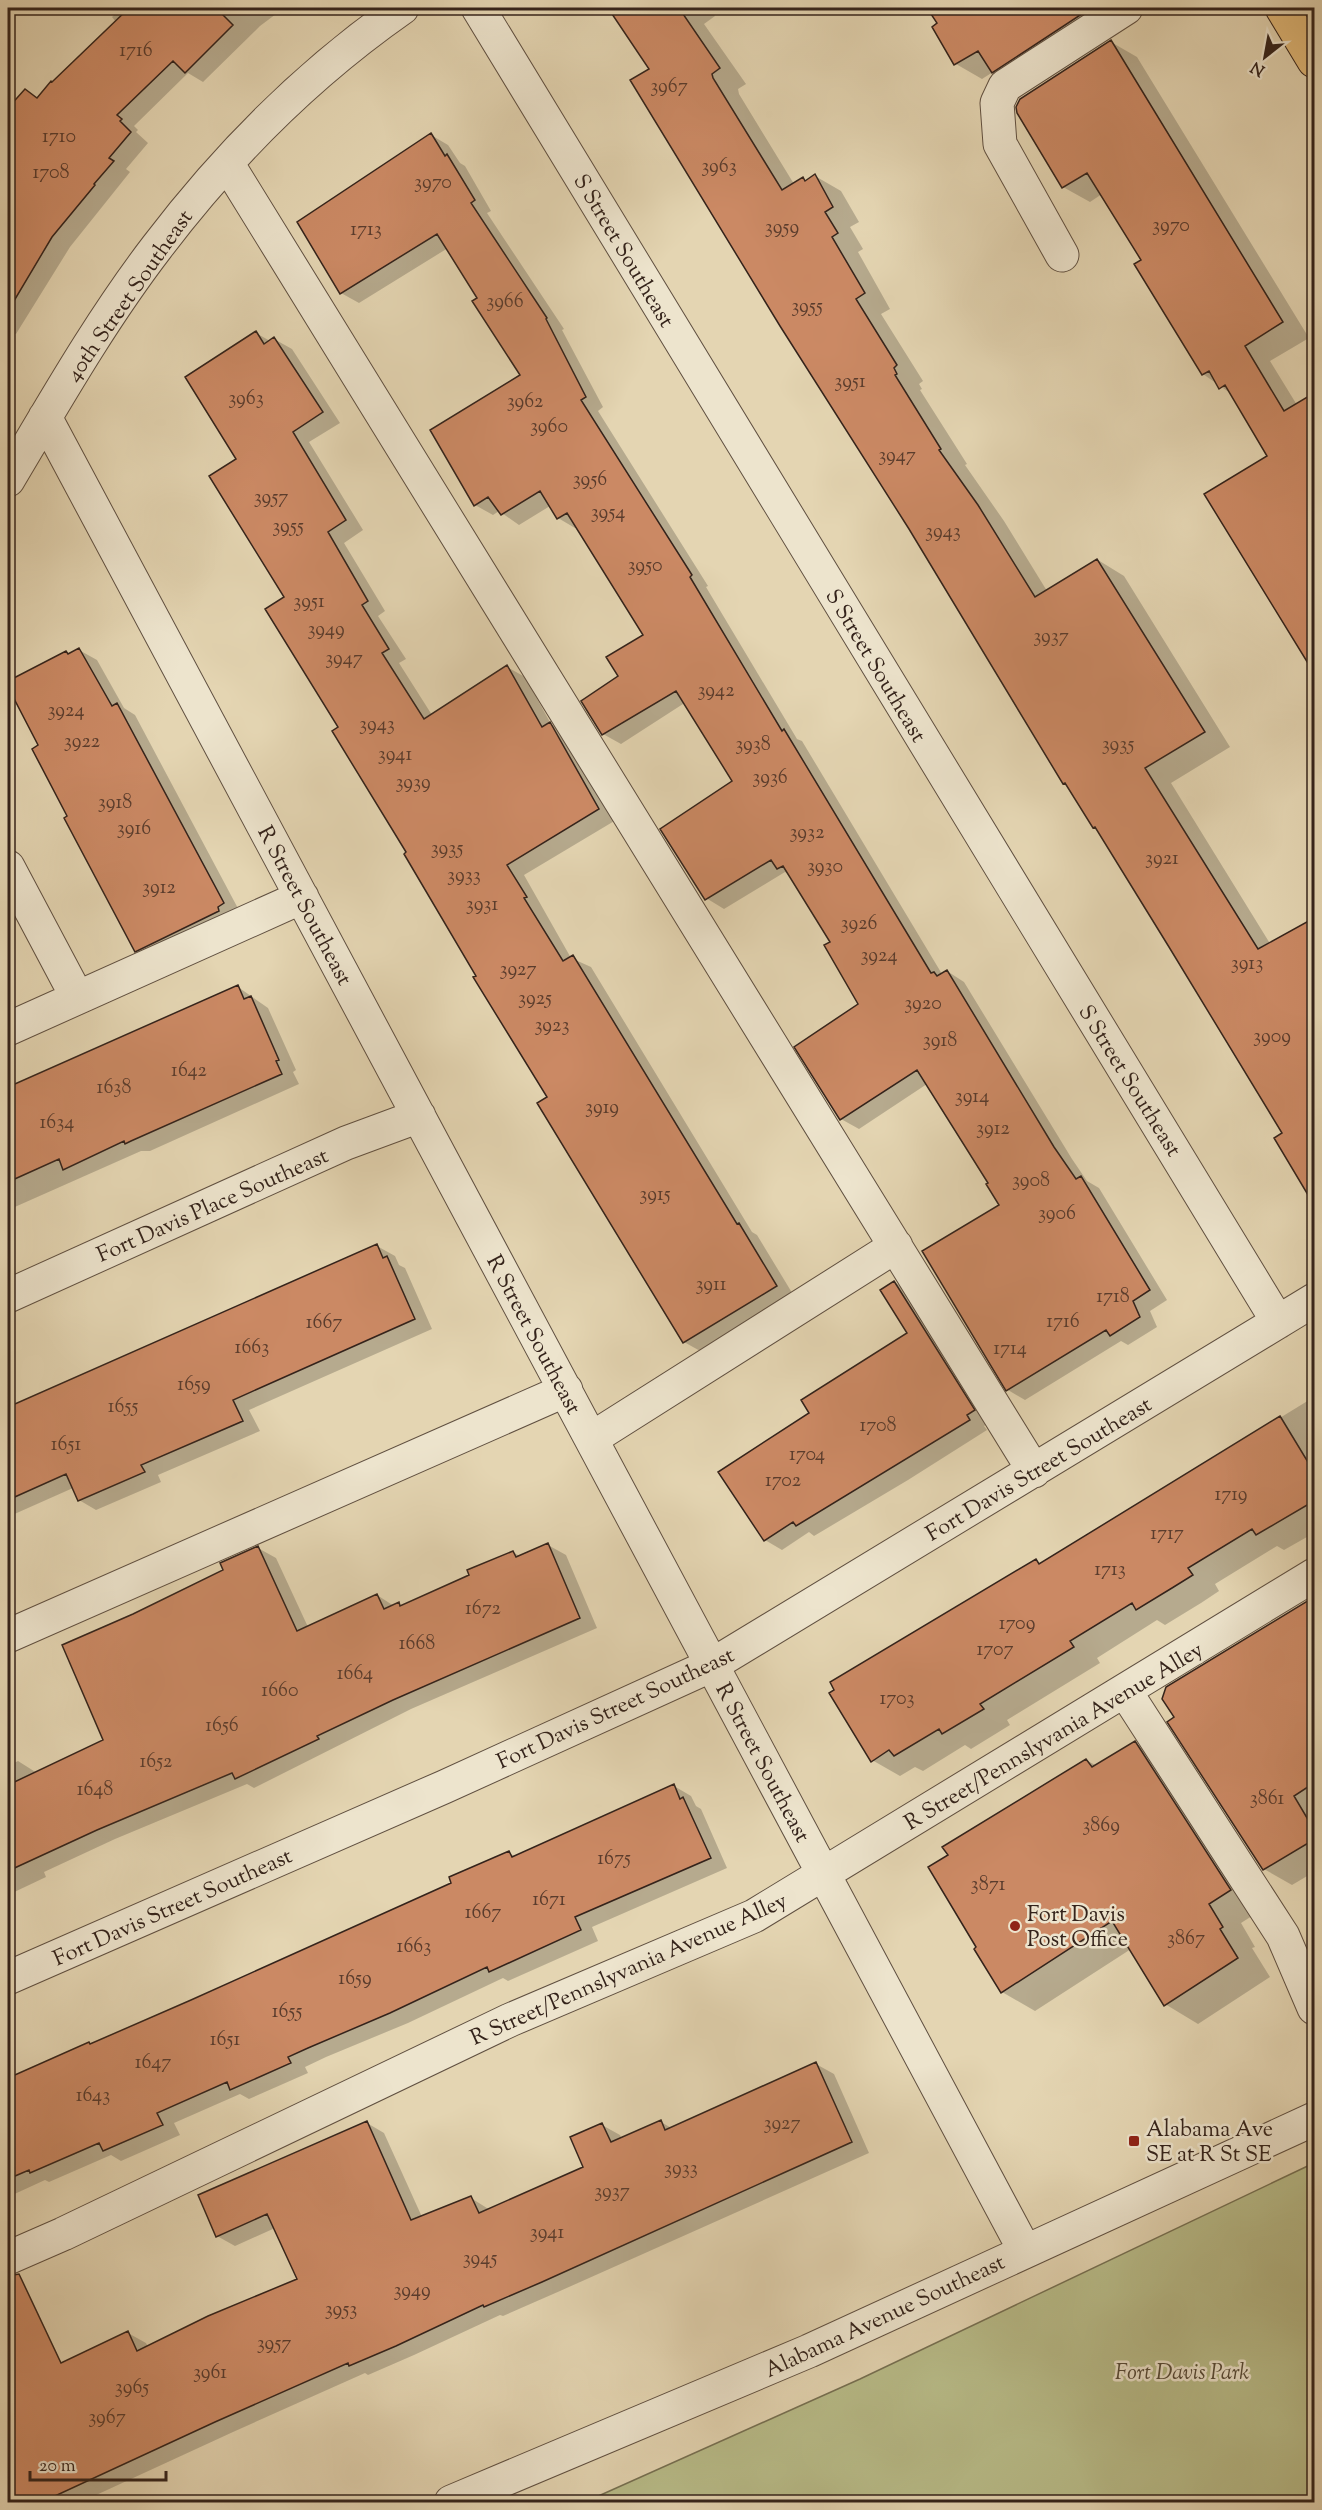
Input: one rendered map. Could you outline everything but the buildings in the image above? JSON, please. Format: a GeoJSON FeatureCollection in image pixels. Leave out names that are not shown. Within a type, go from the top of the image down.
{"type":"FeatureCollection","features":[{"type":"Feature","properties":{"kind":"highway"},"geometry":{"type":"LineString","coordinates":[[1282,8],[1314,61]]}},
{"type":"Feature","properties":{"kind":"street","name":"40th Street Southeast"},"geometry":{"type":"LineString","coordinates":[[8,480],[120,299],[156,248],[227,163],[298,92],[402,8]]}},
{"type":"Feature","properties":{"kind":"street","name":"S Street Southeast"},"geometry":{"type":"LineString","coordinates":[[478,8],[1278,1322]]}},
{"type":"Feature","properties":{"kind":"street"},"geometry":{"type":"LineString","coordinates":[[1062,255],[1000,144],[997,103],[1005,86],[1126,8]]}},
{"type":"Feature","properties":{"kind":"street"},"geometry":{"type":"LineString","coordinates":[[227,163],[1034,1471]]}},
{"type":"Feature","properties":{"kind":"street","name":"R Street Southeast"},"geometry":{"type":"LineString","coordinates":[[45,417],[1025,2251]]}},
{"type":"Feature","properties":{"kind":"street"},"geometry":{"type":"LineString","coordinates":[[8,867],[77,998]]}},
{"type":"Feature","properties":{"kind":"street"},"geometry":{"type":"LineString","coordinates":[[8,1029],[302,897]]}},
{"type":"Feature","properties":{"kind":"street","name":"Fort Davis Place Southeast"},"geometry":{"type":"LineString","coordinates":[[8,1296],[346,1143],[419,1116]]}},
{"type":"Feature","properties":{"kind":"street"},"geometry":{"type":"LineString","coordinates":[[591,1439],[896,1246]]}},
{"type":"Feature","properties":{"kind":"street","name":"Fort Davis Street Southeast"},"geometry":{"type":"LineString","coordinates":[[8,1978],[444,1787],[712,1665],[1314,1300]]}},
{"type":"Feature","properties":{"kind":"street"},"geometry":{"type":"LineString","coordinates":[[8,1636],[566,1390]]}},
{"type":"Feature","properties":{"kind":"street","name":"R Street/Pennslyvania Avenue Alley"},"geometry":{"type":"LineString","coordinates":[[8,2258],[63,2234],[510,2020],[754,1916],[825,1875],[1314,1575]]}},
{"type":"Feature","properties":{"kind":"street"},"geometry":{"type":"LineString","coordinates":[[1125,1691],[1283,1936],[1314,2008]]}},
{"type":"Feature","properties":{"kind":"street","name":"Alabama Avenue Southeast"},"geometry":{"type":"LineString","coordinates":[[451,2502],[809,2351],[1314,2119]]}},
{"type":"Feature","properties":{"kind":"green space","name":"Fort Davis Park"},"geometry":{"type":"Polygon","coordinates":[[[1314,2163],[1314,2502],[585,2502],[860,2379],[1314,2163]]]}},
{"type":"Feature","properties":{"kind":"place","name":"Fort Davis Post Office"},"geometry":{"type":"Point","coordinates":[1015,1926]}},
{"type":"Feature","properties":{"kind":"place","name":"Alabama Ave SE at R St SE"},"geometry":{"type":"Point","coordinates":[1134,2141]}}]}
